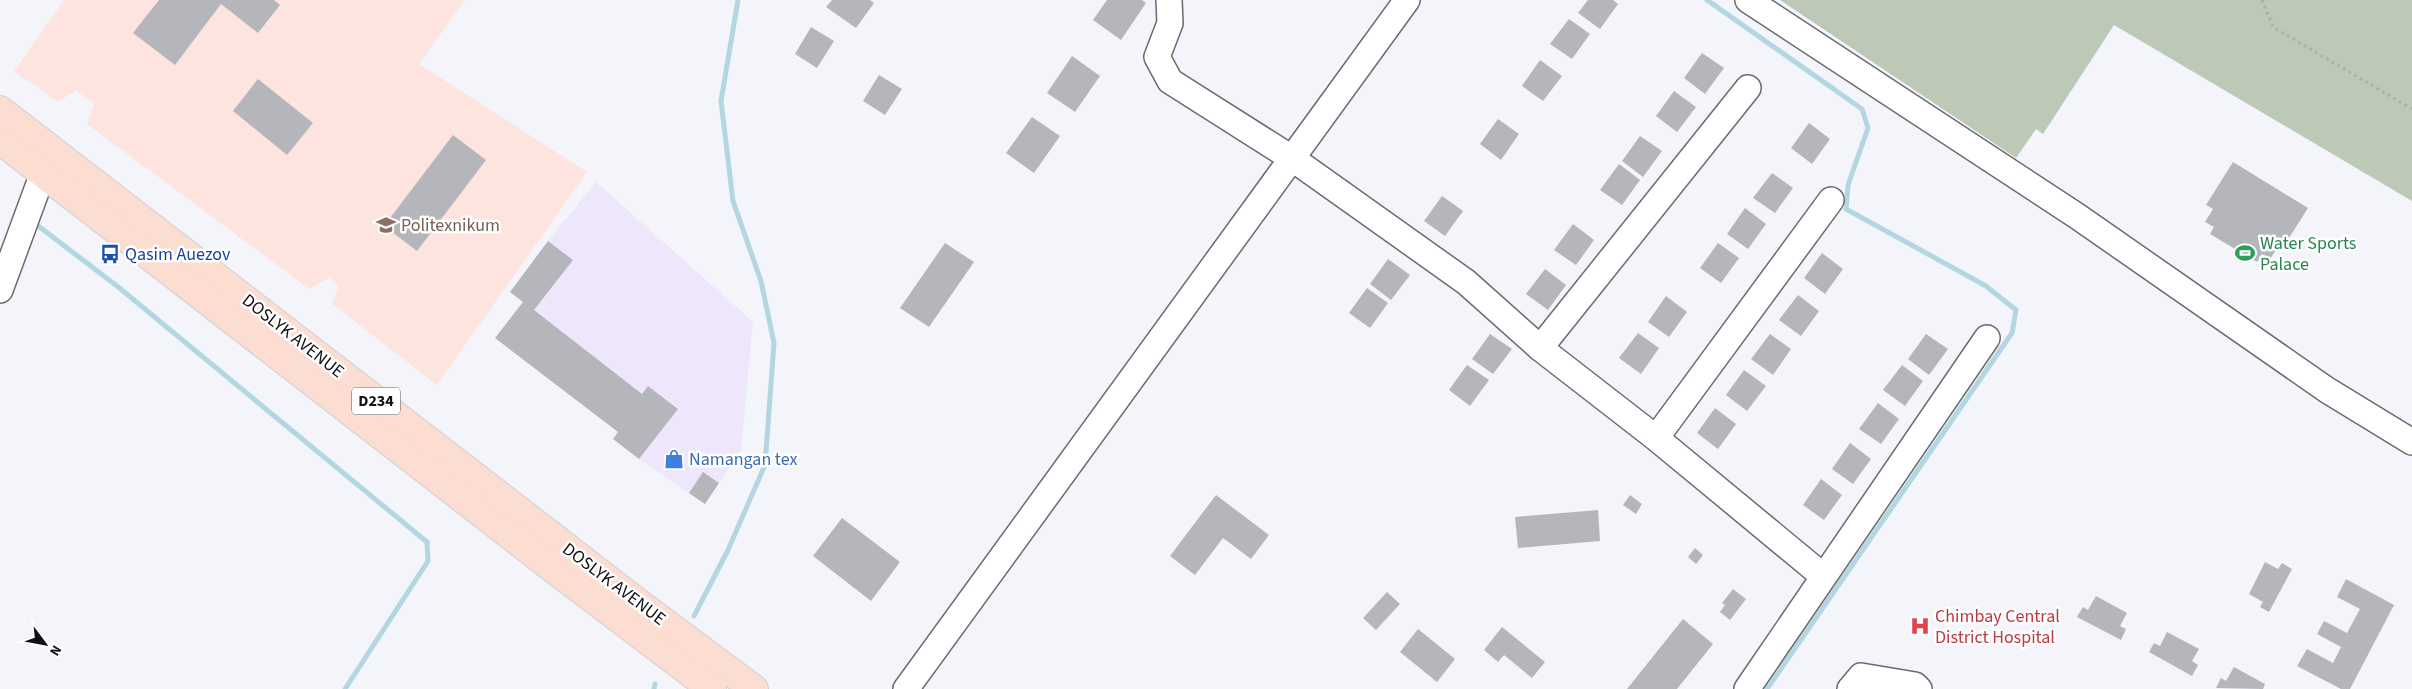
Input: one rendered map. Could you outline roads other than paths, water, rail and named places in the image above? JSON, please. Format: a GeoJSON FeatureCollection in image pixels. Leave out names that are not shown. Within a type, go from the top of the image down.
{"type":"FeatureCollection","features":[{"type":"Feature","properties":{"kind":"main road","name":"DOSLYK AVENUE"},"geometry":{"type":"LineString","coordinates":[[0,110],[628,595],[754,689]]}},
{"type":"Feature","properties":{"kind":"main road","name":"DOSLYK AVENUE"},"geometry":{"type":"LineString","coordinates":[[0,140],[560,574],[712,689]]}},
{"type":"Feature","properties":{"kind":"street"},"geometry":{"type":"LineString","coordinates":[[1169,0],[1170,23],[1157,57],[1170,81],[1294,159],[1466,282],[1540,348],[1656,438],[1823,576]]}},
{"type":"Feature","properties":{"kind":"street"},"geometry":{"type":"LineString","coordinates":[[906,689],[1294,159],[1407,0]]}},
{"type":"Feature","properties":{"kind":"street"},"geometry":{"type":"LineString","coordinates":[[1748,0],[2077,216],[2327,390],[2412,442]]}},
{"type":"Feature","properties":{"kind":"street"},"geometry":{"type":"LineString","coordinates":[[1540,348],[1748,88]]}},
{"type":"Feature","properties":{"kind":"street"},"geometry":{"type":"LineString","coordinates":[[0,290],[43,173]]}},
{"type":"Feature","properties":{"kind":"street"},"geometry":{"type":"LineString","coordinates":[[1656,438],[1831,200]]}},
{"type":"Feature","properties":{"kind":"street"},"geometry":{"type":"LineString","coordinates":[[1746,689],[1988,338]]}},
{"type":"Feature","properties":{"kind":"street"},"geometry":{"type":"LineString","coordinates":[[1850,689],[1861,676],[1915,685],[1919,689]]}},
{"type":"Feature","properties":{"kind":"waterway"},"geometry":{"type":"LineString","coordinates":[[694,616],[728,550],[765,465],[774,343],[761,281],[733,201],[721,101],[738,0]]}},
{"type":"Feature","properties":{"kind":"waterway"},"geometry":{"type":"LineString","coordinates":[[1707,0],[1862,109],[1868,128],[1848,185],[1846,209],[1986,286],[2016,310],[2012,333],[1767,689]]}},
{"type":"Feature","properties":{"kind":"waterway"},"geometry":{"type":"LineString","coordinates":[[37,225],[117,286],[427,542],[428,561],[345,689]]}},
{"type":"Feature","properties":{"kind":"waterway"},"geometry":{"type":"LineString","coordinates":[[654,689],[655,684]]}},
{"type":"Feature","properties":{"kind":"place","name":"Politexnikum"},"geometry":{"type":"Point","coordinates":[386,225]}},
{"type":"Feature","properties":{"kind":"place","name":"Water Sports Palace"},"geometry":{"type":"Point","coordinates":[2245,253]}},
{"type":"Feature","properties":{"kind":"place","name":"Qasim Auezov"},"geometry":{"type":"Point","coordinates":[110,254]}},
{"type":"Feature","properties":{"kind":"place","name":"Namangan tex"},"geometry":{"type":"Point","coordinates":[674,459]}},
{"type":"Feature","properties":{"kind":"place","name":"Chimbay Central District Hospital"},"geometry":{"type":"Point","coordinates":[1920,626]}}]}
